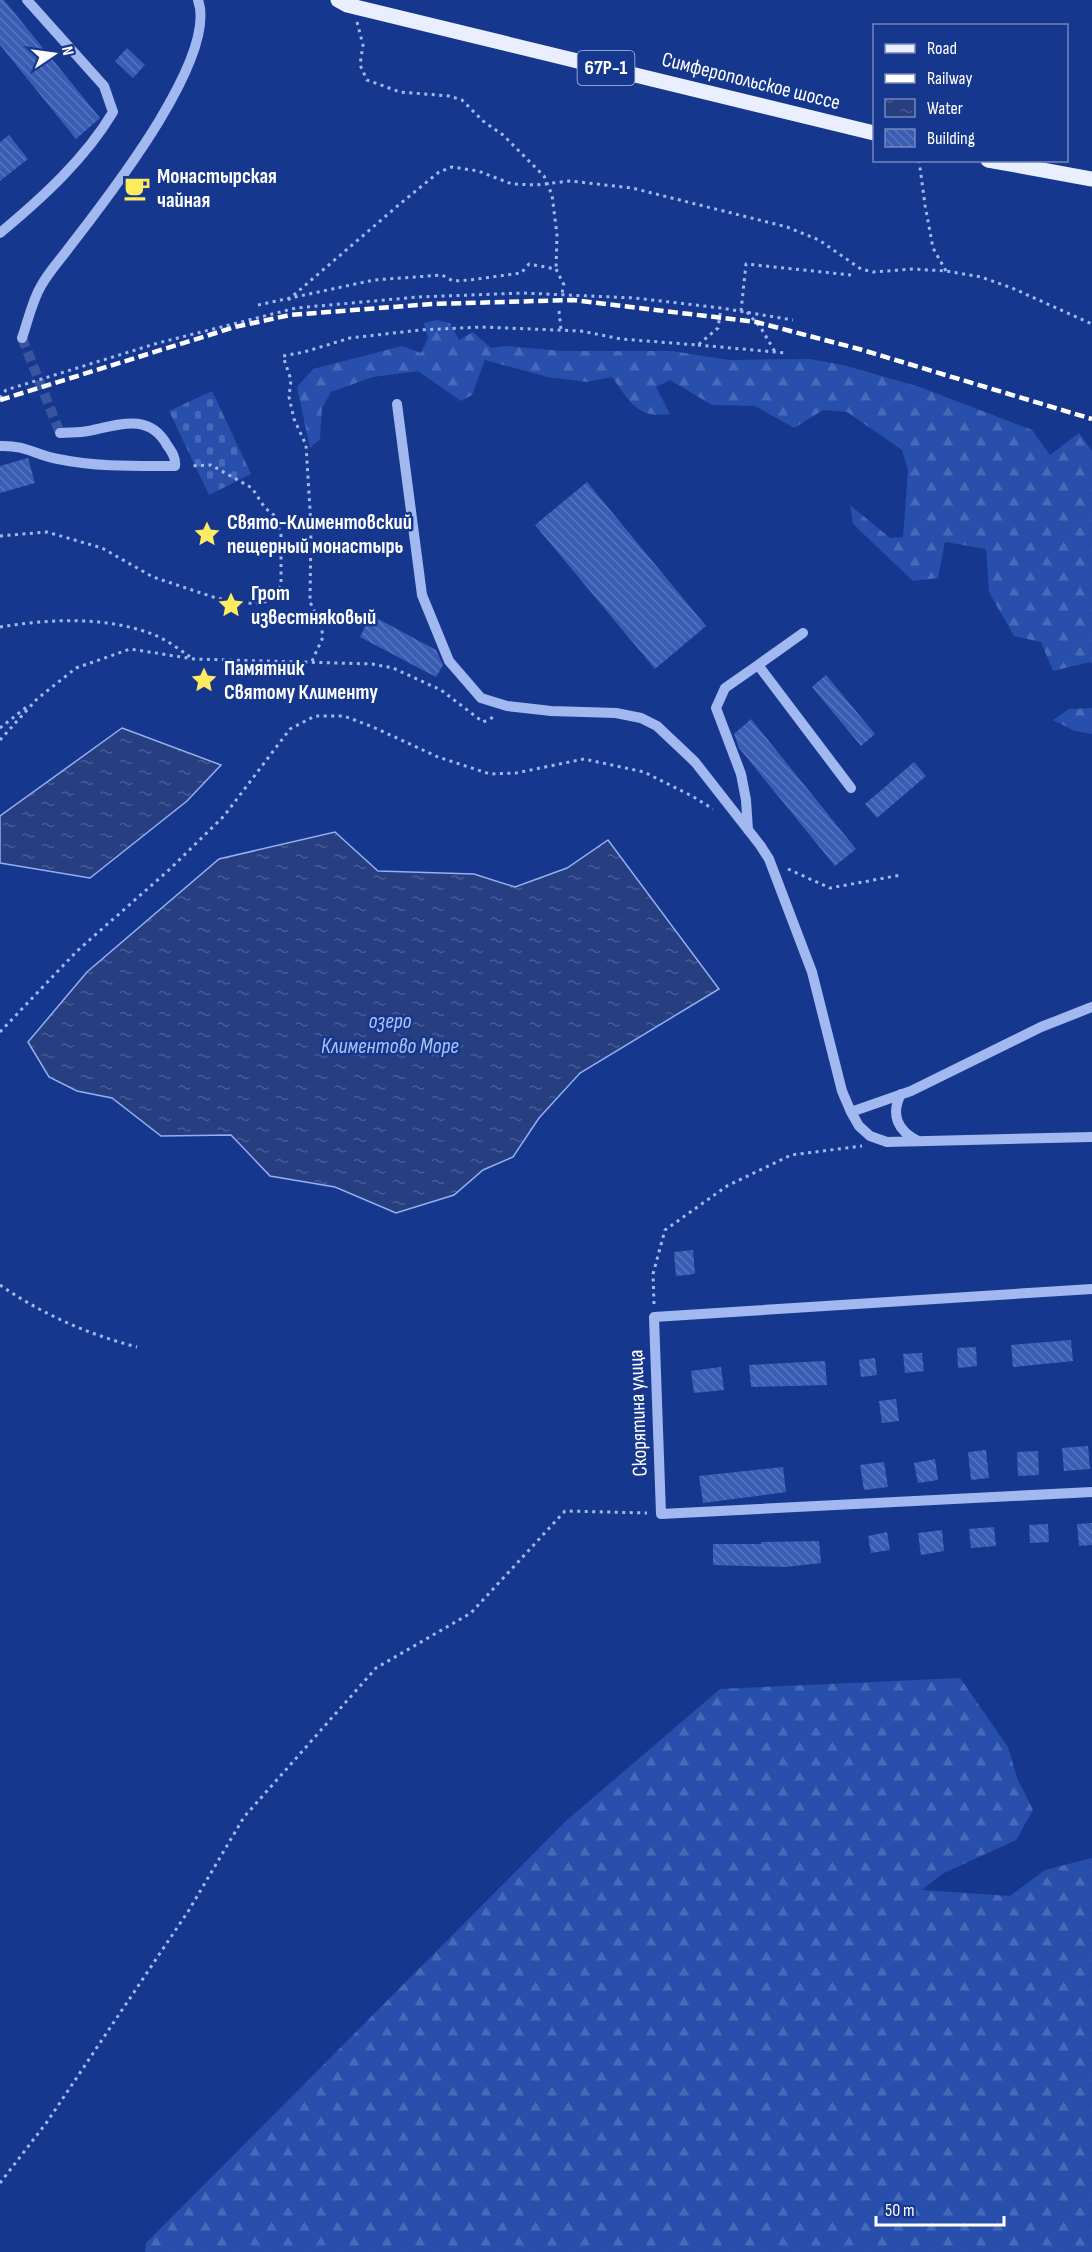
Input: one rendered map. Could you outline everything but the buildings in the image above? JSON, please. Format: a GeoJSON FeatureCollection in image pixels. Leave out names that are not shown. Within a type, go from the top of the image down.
{"type":"FeatureCollection","features":[{"type":"Feature","properties":{"kind":"main road","name":"Симферопольское шоссе"},"geometry":{"type":"LineString","coordinates":[[338,0],[353,6],[873,133]]}},
{"type":"Feature","properties":{"kind":"main road"},"geometry":{"type":"LineString","coordinates":[[999,162],[1092,179]]}},
{"type":"Feature","properties":{"kind":"street"},"geometry":{"type":"LineString","coordinates":[[0,234],[40,200],[100,134],[113,112],[104,86],[27,0]]}},
{"type":"Feature","properties":{"kind":"street"},"geometry":{"type":"LineString","coordinates":[[22,338],[40,287],[108,196],[175,96],[200,35],[201,6],[198,0]]}},
{"type":"Feature","properties":{"kind":"street"},"geometry":{"type":"LineString","coordinates":[[397,404],[422,595],[449,661],[481,698],[507,706],[550,711],[616,713],[641,718],[657,726],[671,737],[695,762],[769,859],[812,972],[842,1091],[850,1112],[859,1126],[870,1136],[887,1143],[1092,1137]]}},
{"type":"Feature","properties":{"kind":"street"},"geometry":{"type":"LineString","coordinates":[[0,446],[17,446],[56,459],[89,464],[175,466],[176,459],[162,435],[150,426],[118,423],[87,431],[60,433]]}},
{"type":"Feature","properties":{"kind":"street"},"geometry":{"type":"LineString","coordinates":[[748,830],[741,774],[716,708],[725,688],[803,633]]}},
{"type":"Feature","properties":{"kind":"street"},"geometry":{"type":"LineString","coordinates":[[758,665],[850,788]]}},
{"type":"Feature","properties":{"kind":"street"},"geometry":{"type":"LineString","coordinates":[[850,1112],[901,1094],[1041,1027],[1092,1007]]}},
{"type":"Feature","properties":{"kind":"street"},"geometry":{"type":"LineString","coordinates":[[901,1094],[896,1103],[894,1115],[908,1136],[921,1142]]}},
{"type":"Feature","properties":{"kind":"street"},"geometry":{"type":"LineString","coordinates":[[654,1317],[1092,1289]]}},
{"type":"Feature","properties":{"kind":"street","name":"Скорятина улица"},"geometry":{"type":"LineString","coordinates":[[654,1317],[661,1514]]}},
{"type":"Feature","properties":{"kind":"street"},"geometry":{"type":"LineString","coordinates":[[661,1514],[1092,1492]]}},
{"type":"Feature","properties":{"kind":"path"},"geometry":{"type":"LineString","coordinates":[[353,6],[363,45],[360,65],[367,80],[400,92],[449,96],[462,100],[483,121],[503,135],[544,176],[552,195],[557,235],[556,269],[564,285],[562,293]]}},
{"type":"Feature","properties":{"kind":"path"},"geometry":{"type":"LineString","coordinates":[[919,162],[933,249],[946,271]]}},
{"type":"Feature","properties":{"kind":"path"},"geometry":{"type":"LineString","coordinates":[[288,300],[351,244],[439,172],[452,167],[478,171],[512,184],[570,181],[632,188],[787,227],[819,240],[861,269],[873,272],[913,269],[946,271],[981,277],[1012,288],[1092,324]]}},
{"type":"Feature","properties":{"kind":"path"},"geometry":{"type":"LineString","coordinates":[[258,305],[374,280],[442,275],[453,280],[470,280],[521,273],[529,264],[556,269]]}},
{"type":"Feature","properties":{"kind":"path"},"geometry":{"type":"LineString","coordinates":[[741,311],[746,264],[852,275]]}},
{"type":"Feature","properties":{"kind":"path"},"geometry":{"type":"LineString","coordinates":[[0,398],[6,390],[158,343],[296,308],[418,297],[562,293],[635,298],[721,308],[793,320]]}},
{"type":"Feature","properties":{"kind":"path"},"geometry":{"type":"LineString","coordinates":[[698,345],[718,328],[721,308]]}},
{"type":"Feature","properties":{"kind":"path"},"geometry":{"type":"LineString","coordinates":[[559,311],[561,331]]}},
{"type":"Feature","properties":{"kind":"path"},"geometry":{"type":"LineString","coordinates":[[747,312],[761,328],[775,352]]}},
{"type":"Feature","properties":{"kind":"path"},"geometry":{"type":"LineString","coordinates":[[312,661],[323,637],[321,625],[309,602],[310,526],[306,445],[294,419],[289,397],[291,380],[283,356],[350,338],[420,330],[481,327],[581,331],[621,339],[786,353]]}},
{"type":"Feature","properties":{"kind":"path"},"geometry":{"type":"LineString","coordinates":[[0,536],[47,532],[102,548],[153,577],[216,598],[255,604],[273,600],[281,585],[281,534],[275,516],[265,508],[252,488],[212,465],[175,466]]}},
{"type":"Feature","properties":{"kind":"path"},"geometry":{"type":"LineString","coordinates":[[0,627],[27,623],[102,621],[154,634],[194,659]]}},
{"type":"Feature","properties":{"kind":"path"},"geometry":{"type":"LineString","coordinates":[[0,728],[76,668],[130,649],[194,659],[372,664],[393,668],[441,690],[472,716],[483,722],[495,717],[507,706]]}},
{"type":"Feature","properties":{"kind":"path"},"geometry":{"type":"LineString","coordinates":[[0,740],[37,699]]}},
{"type":"Feature","properties":{"kind":"path"},"geometry":{"type":"LineString","coordinates":[[0,1032],[76,951],[170,868],[224,816],[290,729],[315,716],[344,716],[374,727],[438,757],[490,774],[516,773],[584,759],[644,772],[720,813]]}},
{"type":"Feature","properties":{"kind":"path"},"geometry":{"type":"LineString","coordinates":[[769,859],[830,888],[901,875]]}},
{"type":"Feature","properties":{"kind":"path"},"geometry":{"type":"LineString","coordinates":[[654,1317],[653,1274],[665,1230],[727,1186],[791,1155],[887,1143]]}},
{"type":"Feature","properties":{"kind":"path"},"geometry":{"type":"LineString","coordinates":[[0,1286],[58,1320],[113,1341],[137,1347]]}},
{"type":"Feature","properties":{"kind":"path"},"geometry":{"type":"LineString","coordinates":[[0,2183],[47,2122],[189,1910],[244,1817],[376,1668],[471,1613],[565,1511],[661,1514]]}},
{"type":"Feature","properties":{"kind":"green space"},"geometry":{"type":"Polygon","coordinates":[[[437,320],[450,323],[459,340],[473,332],[491,348],[505,346],[563,351],[672,351],[729,360],[810,359],[843,365],[920,387],[1032,430],[1050,455],[1079,433],[1092,451],[1092,664],[1090,662],[1053,671],[1041,642],[1014,636],[989,592],[986,549],[945,542],[938,578],[913,581],[853,524],[850,505],[890,538],[903,537],[908,470],[902,450],[847,412],[823,410],[794,428],[755,406],[712,405],[670,380],[656,387],[670,414],[649,414],[641,411],[629,401],[612,377],[587,382],[548,377],[485,360],[472,395],[461,401],[418,371],[373,377],[331,392],[322,408],[320,439],[310,448],[297,387],[313,369],[402,346],[421,353],[428,338],[424,323],[437,320]]]}},
{"type":"Feature","properties":{"kind":"green space"},"geometry":{"type":"Polygon","coordinates":[[[212,391],[251,474],[209,495],[169,411],[212,391]]]}},
{"type":"Feature","properties":{"kind":"green space"},"geometry":{"type":"Polygon","coordinates":[[[1092,708],[1092,734],[1075,731],[1053,720],[1069,709],[1092,708]]]}},
{"type":"Feature","properties":{"kind":"green space"},"geometry":{"type":"Polygon","coordinates":[[[960,1678],[1008,1747],[1017,1778],[1033,1810],[1016,1840],[942,1874],[922,1890],[1010,1896],[1045,1870],[1092,1858],[1092,2252],[145,2252],[146,2243],[567,1820],[720,1689],[960,1678]]]}},
{"type":"Feature","properties":{"kind":"water"},"geometry":{"type":"Polygon","coordinates":[[[122,728],[221,765],[187,801],[90,878],[0,863],[0,816],[122,728]]]}},
{"type":"Feature","properties":{"kind":"water","name":"озеро Климентово Море"},"geometry":{"type":"Polygon","coordinates":[[[335,832],[378,871],[474,874],[515,887],[567,868],[608,840],[719,989],[580,1073],[539,1118],[513,1157],[483,1170],[454,1195],[396,1213],[335,1187],[270,1176],[231,1135],[161,1136],[112,1098],[77,1091],[49,1077],[28,1042],[87,972],[219,859],[335,832]]]}},
{"type":"Feature","properties":{"kind":"tunnel"},"geometry":{"type":"LineString","coordinates":[[22,338],[60,433]]}},
{"type":"Feature","properties":{"kind":"railway"},"geometry":{"type":"LineString","coordinates":[[0,400],[235,327],[290,315],[432,304],[573,300],[756,322],[859,349],[1092,419]]}},
{"type":"Feature","properties":{"kind":"place","name":"Монастырская чайная"},"geometry":{"type":"Point","coordinates":[137,188]}},
{"type":"Feature","properties":{"kind":"place","name":"Свято-Климентовский пещерный монастырь"},"geometry":{"type":"Point","coordinates":[207,534]}},
{"type":"Feature","properties":{"kind":"place","name":"Грот известняковый"},"geometry":{"type":"Point","coordinates":[231,605]}},
{"type":"Feature","properties":{"kind":"place","name":"Памятник Святому Клименту"},"geometry":{"type":"Point","coordinates":[204,680]}}]}
